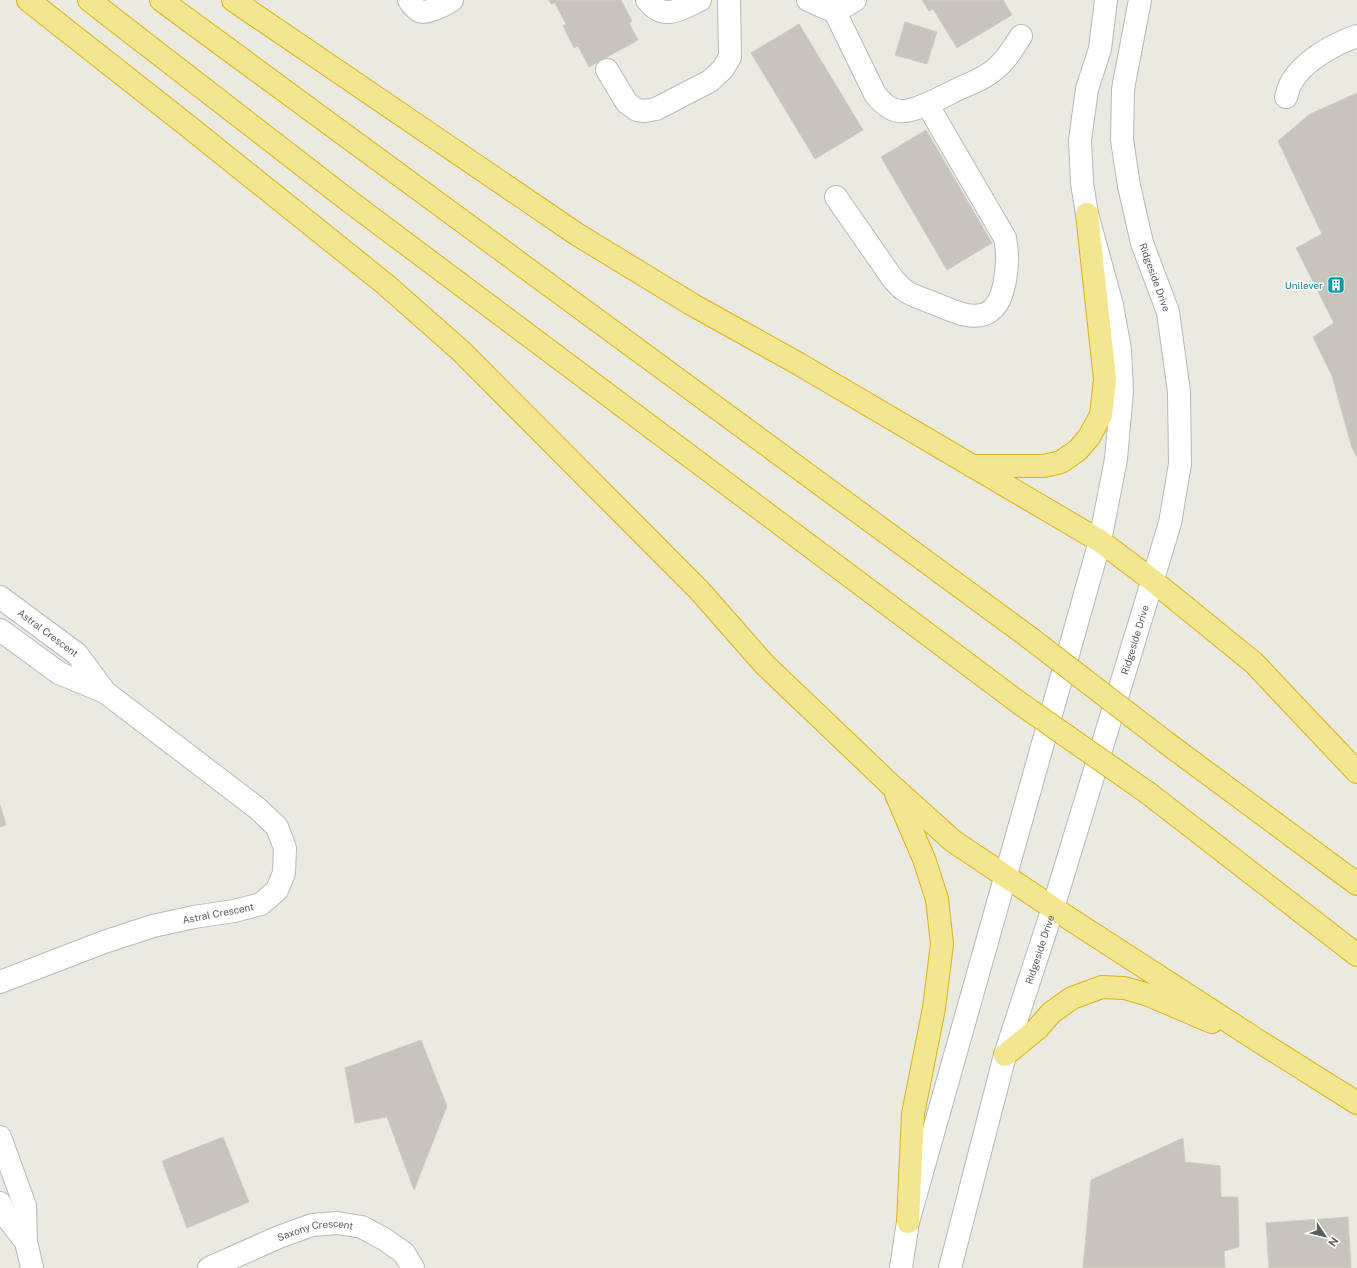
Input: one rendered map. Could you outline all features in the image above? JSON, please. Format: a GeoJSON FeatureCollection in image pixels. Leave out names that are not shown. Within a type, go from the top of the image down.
{"type":"FeatureCollection","features":[{"type":"Feature","properties":{"kind":"highway"},"geometry":{"type":"LineString","coordinates":[[28,0],[385,284],[460,350],[699,590],[765,665],[893,787],[953,841],[1053,908],[1357,1103]]}},
{"type":"Feature","properties":{"kind":"highway"},"geometry":{"type":"LineString","coordinates":[[89,0],[355,206],[1018,702],[1148,793],[1357,955]]}},
{"type":"Feature","properties":{"kind":"highway"},"geometry":{"type":"LineString","coordinates":[[161,0],[1030,638],[1168,744],[1357,884]]}},
{"type":"Feature","properties":{"kind":"highway"},"geometry":{"type":"LineString","coordinates":[[233,0],[578,234],[693,306],[799,364],[1100,541],[1152,580],[1254,663],[1357,772]]}},
{"type":"Feature","properties":{"kind":"highway"},"geometry":{"type":"LineString","coordinates":[[971,466],[1044,466],[1061,462],[1082,446],[1089,437],[1101,415],[1104,379],[1087,214]]}},
{"type":"Feature","properties":{"kind":"highway"},"geometry":{"type":"LineString","coordinates":[[893,787],[931,879],[937,899],[942,944],[934,1008],[913,1114],[908,1222]]}},
{"type":"Feature","properties":{"kind":"highway"},"geometry":{"type":"LineString","coordinates":[[1006,1055],[1037,1029],[1051,1013],[1072,998],[1102,987],[1124,988],[1146,994],[1257,1040]]}},
{"type":"Feature","properties":{"kind":"street"},"geometry":{"type":"LineString","coordinates":[[410,0],[414,8],[420,12],[427,12],[452,0]]}},
{"type":"Feature","properties":{"kind":"street"},"geometry":{"type":"LineString","coordinates":[[647,0],[656,9],[671,13],[700,0]]}},
{"type":"Feature","properties":{"kind":"street"},"geometry":{"type":"LineString","coordinates":[[606,70],[627,104],[637,110],[644,111],[656,109],[710,81],[723,69],[730,57],[729,0]]}},
{"type":"Feature","properties":{"kind":"street"},"geometry":{"type":"LineString","coordinates":[[808,0],[835,12],[875,94],[882,103],[891,108],[904,111],[927,104],[985,76],[994,70],[1004,60],[1021,36]]}},
{"type":"Feature","properties":{"kind":"street"},"geometry":{"type":"LineString","coordinates":[[835,12],[855,0]]}},
{"type":"Feature","properties":{"kind":"street"},"geometry":{"type":"LineString","coordinates":[[901,1268],[908,1222],[1100,541],[1116,459],[1122,391],[1120,350],[1112,305],[1087,214],[1082,183],[1080,140],[1088,89],[1100,49],[1106,0]]}},
{"type":"Feature","properties":{"kind":"street","name":"Ridgeside Drive"},"geometry":{"type":"LineString","coordinates":[[950,1268],[1006,1055],[1053,908],[1170,524],[1180,464],[1179,392],[1168,312],[1142,243],[1129,186],[1122,140],[1123,89],[1140,0]]}},
{"type":"Feature","properties":{"kind":"street"},"geometry":{"type":"LineString","coordinates":[[1286,97],[1290,85],[1297,74],[1318,56],[1334,45],[1357,36]]}},
{"type":"Feature","properties":{"kind":"street"},"geometry":{"type":"LineString","coordinates":[[836,197],[893,280],[905,291],[964,315],[986,314],[995,305],[1002,294],[1007,267],[1005,238],[927,104]]}},
{"type":"Feature","properties":{"kind":"street","name":"Astral Crescent"},"geometry":{"type":"LineString","coordinates":[[0,597],[77,654],[105,692]]}},
{"type":"Feature","properties":{"kind":"street","name":"Astral Crescent"},"geometry":{"type":"LineString","coordinates":[[0,630],[59,673],[105,692],[257,808],[277,827],[285,848],[284,873],[277,890],[261,904],[234,911],[194,917],[153,926],[104,942],[0,982]]}},
{"type":"Feature","properties":{"kind":"street"},"geometry":{"type":"LineString","coordinates":[[0,1137],[25,1206],[26,1242],[32,1268]]}},
{"type":"Feature","properties":{"kind":"street"},"geometry":{"type":"LineString","coordinates":[[0,1203],[5,1216],[26,1242]]}},
{"type":"Feature","properties":{"kind":"street","name":"Saxony Crescent"},"geometry":{"type":"LineString","coordinates":[[208,1268],[306,1227],[312,1225],[337,1223],[362,1227],[384,1238],[404,1254],[413,1268]]}},
{"type":"Feature","properties":{"kind":"building"},"geometry":{"type":"Polygon","coordinates":[[[549,0],[621,0],[632,21],[629,23],[638,40],[589,67],[578,46],[574,48],[563,26],[566,24],[555,3],[551,4],[549,0]]]}},
{"type":"Feature","properties":{"kind":"building"},"geometry":{"type":"Polygon","coordinates":[[[922,0],[1003,0],[1012,15],[957,48],[933,9],[929,11],[922,0]]]}},
{"type":"Feature","properties":{"kind":"building"},"geometry":{"type":"Polygon","coordinates":[[[905,22],[937,32],[927,64],[895,55],[905,22]]]}},
{"type":"Feature","properties":{"kind":"building"},"geometry":{"type":"Polygon","coordinates":[[[799,24],[863,130],[815,159],[751,53],[799,24]]]}},
{"type":"Feature","properties":{"kind":"building","name":"Unilever"},"geometry":{"type":"Polygon","coordinates":[[[1357,93],[1357,457],[1352,448],[1332,376],[1313,337],[1334,323],[1296,248],[1322,234],[1278,141],[1310,114],[1357,93]]]}},
{"type":"Feature","properties":{"kind":"building"},"geometry":{"type":"Polygon","coordinates":[[[926,130],[992,243],[947,270],[881,157],[926,130]]]}},
{"type":"Feature","properties":{"kind":"building"},"geometry":{"type":"Polygon","coordinates":[[[0,805],[6,825],[0,827],[0,805]]]}},
{"type":"Feature","properties":{"kind":"building"},"geometry":{"type":"Polygon","coordinates":[[[421,1040],[447,1106],[414,1190],[387,1117],[355,1123],[345,1068],[421,1040]]]}},
{"type":"Feature","properties":{"kind":"building"},"geometry":{"type":"Polygon","coordinates":[[[223,1137],[249,1202],[187,1228],[162,1161],[223,1137]]]}},
{"type":"Feature","properties":{"kind":"building"},"geometry":{"type":"Polygon","coordinates":[[[1183,1138],[1185,1162],[1220,1166],[1221,1197],[1238,1197],[1239,1247],[1224,1251],[1225,1268],[1083,1268],[1091,1180],[1183,1138]]]}},
{"type":"Feature","properties":{"kind":"building"},"geometry":{"type":"Polygon","coordinates":[[[1348,1217],[1351,1268],[1269,1268],[1266,1223],[1348,1217]]]}},
{"type":"Feature","properties":{"kind":"place","name":"Unilever"},"geometry":{"type":"Point","coordinates":[1336,285]}}]}
